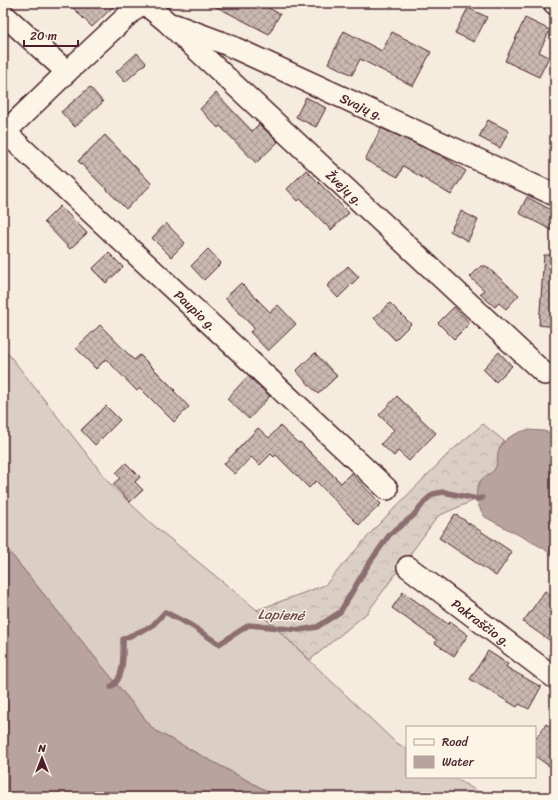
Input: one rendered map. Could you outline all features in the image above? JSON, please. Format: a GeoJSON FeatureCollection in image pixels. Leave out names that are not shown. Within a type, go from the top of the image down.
{"type":"FeatureCollection","features":[{"type":"Feature","properties":{"kind":"street","name":"Žvejų g."},"geometry":{"type":"LineString","coordinates":[[142,3],[166,22],[545,374]]}},
{"type":"Feature","properties":{"kind":"street"},"geometry":{"type":"LineString","coordinates":[[4,133],[67,72],[142,3]]}},
{"type":"Feature","properties":{"kind":"street"},"geometry":{"type":"LineString","coordinates":[[3,14],[67,72]]}},
{"type":"Feature","properties":{"kind":"street","name":"Svajų g."},"geometry":{"type":"LineString","coordinates":[[166,22],[226,44],[555,195]]}},
{"type":"Feature","properties":{"kind":"street","name":"Paupio g."},"geometry":{"type":"LineString","coordinates":[[4,133],[387,489]]}},
{"type":"Feature","properties":{"kind":"street","name":"Pakraščio g."},"geometry":{"type":"LineString","coordinates":[[408,567],[555,678]]}},
{"type":"Feature","properties":{"kind":"green space"},"geometry":{"type":"Polygon","coordinates":[[[3,347],[111,485],[152,524],[257,610],[395,742],[406,748],[406,778],[455,778],[487,797],[278,797],[154,730],[3,544],[3,347]]]}},
{"type":"Feature","properties":{"kind":"green space"},"geometry":{"type":"Polygon","coordinates":[[[483,424],[504,441],[498,453],[497,465],[494,470],[482,481],[478,490],[477,499],[438,516],[367,613],[310,660],[257,610],[325,585],[377,526],[450,452],[483,424]]]}},
{"type":"Feature","properties":{"kind":"water"},"geometry":{"type":"Polygon","coordinates":[[[527,430],[544,431],[555,435],[555,558],[543,548],[485,517],[478,503],[476,493],[477,488],[483,478],[494,470],[500,447],[506,440],[527,430]]]}},
{"type":"Feature","properties":{"kind":"water"},"geometry":{"type":"Polygon","coordinates":[[[3,544],[154,730],[278,797],[3,797],[3,544]]]}},
{"type":"Feature","properties":{"kind":"building"},"geometry":{"type":"Polygon","coordinates":[[[68,3],[117,3],[92,27],[68,3]]]}},
{"type":"Feature","properties":{"kind":"building"},"geometry":{"type":"Polygon","coordinates":[[[209,3],[259,3],[280,14],[269,34],[209,3]]]}},
{"type":"Feature","properties":{"kind":"building"},"geometry":{"type":"Polygon","coordinates":[[[468,8],[487,17],[474,42],[455,33],[468,8]]]}},
{"type":"Feature","properties":{"kind":"building"},"geometry":{"type":"Polygon","coordinates":[[[525,18],[550,30],[539,52],[549,57],[539,77],[505,61],[525,18]]]}},
{"type":"Feature","properties":{"kind":"building"},"geometry":{"type":"Polygon","coordinates":[[[344,31],[382,51],[392,32],[431,52],[413,86],[360,59],[352,75],[328,63],[344,31]]]}},
{"type":"Feature","properties":{"kind":"building"},"geometry":{"type":"Polygon","coordinates":[[[137,53],[146,63],[125,82],[116,72],[137,53]]]}},
{"type":"Feature","properties":{"kind":"building"},"geometry":{"type":"Polygon","coordinates":[[[90,87],[103,102],[75,127],[61,112],[90,87]]]}},
{"type":"Feature","properties":{"kind":"building"},"geometry":{"type":"Polygon","coordinates":[[[216,93],[252,131],[259,124],[278,142],[256,163],[220,126],[218,128],[200,109],[216,93]]]}},
{"type":"Feature","properties":{"kind":"building"},"geometry":{"type":"Polygon","coordinates":[[[306,97],[326,108],[316,127],[296,117],[306,97]]]}},
{"type":"Feature","properties":{"kind":"building"},"geometry":{"type":"Polygon","coordinates":[[[488,120],[509,131],[500,148],[479,137],[488,120]]]}},
{"type":"Feature","properties":{"kind":"building"},"geometry":{"type":"Polygon","coordinates":[[[381,128],[440,155],[466,171],[451,195],[403,166],[398,177],[365,160],[381,128]]]}},
{"type":"Feature","properties":{"kind":"building"},"geometry":{"type":"Polygon","coordinates":[[[105,135],[152,184],[126,209],[78,161],[105,135]]]}},
{"type":"Feature","properties":{"kind":"building"},"geometry":{"type":"Polygon","coordinates":[[[306,170],[349,213],[331,230],[300,199],[298,201],[287,189],[306,170]]]}},
{"type":"Feature","properties":{"kind":"building"},"geometry":{"type":"Polygon","coordinates":[[[527,197],[555,212],[555,232],[519,213],[527,197]]]}},
{"type":"Feature","properties":{"kind":"building"},"geometry":{"type":"Polygon","coordinates":[[[60,206],[87,233],[70,249],[44,222],[60,206]]]}},
{"type":"Feature","properties":{"kind":"building"},"geometry":{"type":"Polygon","coordinates":[[[461,211],[478,220],[468,241],[450,231],[461,211]]]}},
{"type":"Feature","properties":{"kind":"building"},"geometry":{"type":"Polygon","coordinates":[[[166,223],[185,243],[171,257],[152,238],[166,223]]]}},
{"type":"Feature","properties":{"kind":"building"},"geometry":{"type":"Polygon","coordinates":[[[208,249],[221,263],[204,280],[191,266],[208,249]]]}},
{"type":"Feature","properties":{"kind":"building"},"geometry":{"type":"Polygon","coordinates":[[[109,253],[123,267],[106,283],[92,269],[109,253]]]}},
{"type":"Feature","properties":{"kind":"building"},"geometry":{"type":"Polygon","coordinates":[[[544,255],[555,255],[555,327],[539,325],[544,255]]]}},
{"type":"Feature","properties":{"kind":"building"},"geometry":{"type":"Polygon","coordinates":[[[348,266],[359,277],[338,298],[327,286],[348,266]]]}},
{"type":"Feature","properties":{"kind":"building"},"geometry":{"type":"Polygon","coordinates":[[[481,266],[486,266],[519,295],[506,309],[499,303],[495,307],[480,294],[484,290],[470,277],[481,266]]]}},
{"type":"Feature","properties":{"kind":"building"},"geometry":{"type":"Polygon","coordinates":[[[241,283],[270,312],[278,305],[296,324],[268,351],[250,332],[254,328],[225,298],[241,283]]]}},
{"type":"Feature","properties":{"kind":"building"},"geometry":{"type":"Polygon","coordinates":[[[390,303],[411,324],[395,340],[374,318],[390,303]]]}},
{"type":"Feature","properties":{"kind":"building"},"geometry":{"type":"Polygon","coordinates":[[[454,307],[470,323],[454,339],[438,323],[454,307]]]}},
{"type":"Feature","properties":{"kind":"building"},"geometry":{"type":"Polygon","coordinates":[[[100,325],[134,360],[140,355],[175,390],[174,391],[189,407],[174,422],[140,388],[137,391],[106,359],[96,369],[76,348],[100,325]]]}},
{"type":"Feature","properties":{"kind":"building"},"geometry":{"type":"Polygon","coordinates":[[[499,352],[512,366],[496,382],[483,369],[499,352]]]}},
{"type":"Feature","properties":{"kind":"building"},"geometry":{"type":"Polygon","coordinates":[[[315,353],[337,376],[318,394],[296,371],[315,353]]]}},
{"type":"Feature","properties":{"kind":"building"},"geometry":{"type":"Polygon","coordinates":[[[248,376],[270,396],[249,419],[227,399],[248,376]]]}},
{"type":"Feature","properties":{"kind":"building"},"geometry":{"type":"Polygon","coordinates":[[[397,396],[436,433],[409,461],[398,451],[394,456],[381,444],[394,430],[379,415],[397,396]]]}},
{"type":"Feature","properties":{"kind":"building"},"geometry":{"type":"Polygon","coordinates":[[[106,406],[120,420],[95,445],[81,430],[106,406]]]}},
{"type":"Feature","properties":{"kind":"building"},"geometry":{"type":"Polygon","coordinates":[[[280,426],[298,443],[300,442],[341,483],[351,473],[381,504],[359,525],[316,481],[309,488],[276,455],[274,457],[271,454],[260,465],[251,457],[235,474],[224,464],[258,428],[269,438],[280,426]]]}},
{"type":"Feature","properties":{"kind":"building"},"geometry":{"type":"Polygon","coordinates":[[[126,463],[140,477],[135,482],[143,490],[130,502],[113,484],[120,478],[116,473],[126,463]]]}},
{"type":"Feature","properties":{"kind":"building"},"geometry":{"type":"Polygon","coordinates":[[[455,514],[512,552],[496,576],[439,538],[455,514]]]}},
{"type":"Feature","properties":{"kind":"building"},"geometry":{"type":"Polygon","coordinates":[[[545,591],[555,598],[555,644],[523,622],[545,591]]]}},
{"type":"Feature","properties":{"kind":"building"},"geometry":{"type":"Polygon","coordinates":[[[403,592],[448,624],[450,622],[468,635],[454,656],[435,643],[437,640],[392,608],[403,592]]]}},
{"type":"Feature","properties":{"kind":"building"},"geometry":{"type":"Polygon","coordinates":[[[488,651],[508,664],[506,667],[541,687],[529,709],[519,704],[517,707],[470,679],[488,651]]]}},
{"type":"Feature","properties":{"kind":"building"},"geometry":{"type":"Polygon","coordinates":[[[546,724],[555,730],[555,758],[549,766],[536,757],[536,739],[546,724]]]}},
{"type":"Feature","properties":{"kind":"waterway","name":"Lapienė"},"geometry":{"type":"LineString","coordinates":[[111,687],[116,683],[121,672],[123,659],[123,639],[152,626],[165,612],[192,626],[219,644],[249,625],[300,630],[317,627],[340,612],[368,565],[390,534],[413,516],[425,501],[433,494],[443,492],[477,499],[482,498]]}}]}
